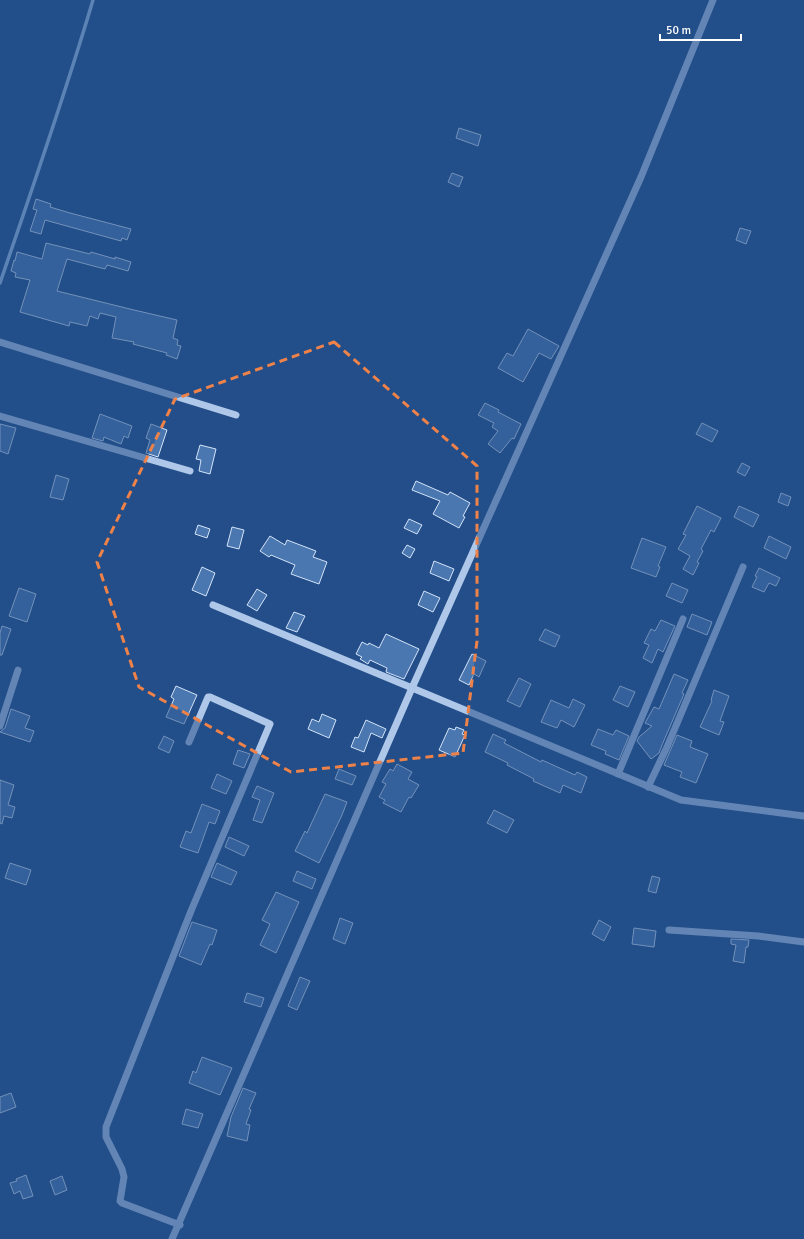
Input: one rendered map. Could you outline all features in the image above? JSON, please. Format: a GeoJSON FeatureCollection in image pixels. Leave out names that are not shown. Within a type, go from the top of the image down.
{"type":"FeatureCollection","features":[{"type":"Feature","properties":{"kind":"street"},"geometry":{"type":"LineString","coordinates":[[172,1239],[180,1225],[412,688],[637,184],[713,0]]}},
{"type":"Feature","properties":{"kind":"street"},"geometry":{"type":"LineString","coordinates":[[0,342],[236,415]]}},
{"type":"Feature","properties":{"kind":"street"},"geometry":{"type":"LineString","coordinates":[[0,416],[190,471]]}},
{"type":"Feature","properties":{"kind":"street"},"geometry":{"type":"LineString","coordinates":[[648,787],[667,747],[743,567]]}},
{"type":"Feature","properties":{"kind":"street"},"geometry":{"type":"LineString","coordinates":[[213,605],[681,800],[804,816]]}},
{"type":"Feature","properties":{"kind":"street"},"geometry":{"type":"LineString","coordinates":[[618,774],[683,619]]}},
{"type":"Feature","properties":{"kind":"street"},"geometry":{"type":"LineString","coordinates":[[0,726],[18,670]]}},
{"type":"Feature","properties":{"kind":"street"},"geometry":{"type":"LineString","coordinates":[[180,1225],[120,1201],[124,1177],[122,1169],[106,1137],[106,1127],[191,912],[270,724],[210,697],[189,742]]}},
{"type":"Feature","properties":{"kind":"street"},"geometry":{"type":"LineString","coordinates":[[669,930],[758,936],[804,942]]}},
{"type":"Feature","properties":{"kind":"highlighted area"},"geometry":{"type":"Polygon","coordinates":[[[334,342],[477,466],[477,641],[463,753],[291,772],[139,687],[97,562],[175,399],[334,342]]]}},
{"type":"Feature","properties":{"kind":"building"},"geometry":{"type":"Polygon","coordinates":[[[459,128],[481,135],[478,146],[456,138],[459,128]]]}},
{"type":"Feature","properties":{"kind":"building"},"geometry":{"type":"Polygon","coordinates":[[[452,173],[463,177],[459,187],[448,182],[452,173]]]}},
{"type":"Feature","properties":{"kind":"building"},"geometry":{"type":"Polygon","coordinates":[[[36,199],[51,204],[50,207],[131,229],[127,240],[122,238],[121,241],[45,220],[41,234],[30,231],[37,210],[33,209],[36,199]]]}},
{"type":"Feature","properties":{"kind":"building"},"geometry":{"type":"Polygon","coordinates":[[[740,228],[751,231],[746,244],[736,240],[740,228]]]}},
{"type":"Feature","properties":{"kind":"building"},"geometry":{"type":"Polygon","coordinates":[[[46,243],[90,254],[91,252],[115,259],[115,257],[131,262],[128,271],[107,265],[105,269],[67,259],[57,291],[177,320],[173,338],[178,340],[177,345],[181,346],[177,359],[166,355],[167,353],[133,344],[134,342],[112,338],[116,317],[100,313],[98,319],[90,316],[87,326],[70,322],[69,326],[20,312],[30,280],[15,277],[16,273],[11,271],[17,252],[42,259],[46,243]]]}},
{"type":"Feature","properties":{"kind":"building"},"geometry":{"type":"Polygon","coordinates":[[[528,329],[559,346],[551,359],[539,353],[523,382],[498,368],[507,353],[513,356],[528,329]]]}},
{"type":"Feature","properties":{"kind":"building"},"geometry":{"type":"Polygon","coordinates":[[[485,403],[499,410],[498,412],[521,424],[514,439],[512,438],[500,453],[488,444],[498,431],[492,427],[494,423],[478,415],[485,403]]]}},
{"type":"Feature","properties":{"kind":"building"},"geometry":{"type":"Polygon","coordinates":[[[100,414],[132,426],[128,438],[124,436],[121,444],[104,437],[103,441],[92,438],[100,414]]]}},
{"type":"Feature","properties":{"kind":"building"},"geometry":{"type":"Polygon","coordinates":[[[702,423],[718,431],[712,442],[696,434],[702,423]]]}},
{"type":"Feature","properties":{"kind":"building"},"geometry":{"type":"Polygon","coordinates":[[[0,424],[16,428],[8,454],[0,451],[0,424]]]}},
{"type":"Feature","properties":{"kind":"building"},"geometry":{"type":"Polygon","coordinates":[[[151,424],[167,430],[158,457],[146,453],[150,440],[146,438],[151,424]]]}},
{"type":"Feature","properties":{"kind":"building"},"geometry":{"type":"Polygon","coordinates":[[[200,445],[216,449],[210,474],[199,471],[201,460],[196,459],[200,445]]]}},
{"type":"Feature","properties":{"kind":"building"},"geometry":{"type":"Polygon","coordinates":[[[742,463],[750,467],[745,476],[737,472],[742,463]]]}},
{"type":"Feature","properties":{"kind":"building"},"geometry":{"type":"Polygon","coordinates":[[[56,475],[69,479],[63,500],[50,497],[56,475]]]}},
{"type":"Feature","properties":{"kind":"building"},"geometry":{"type":"Polygon","coordinates":[[[416,481],[448,495],[450,492],[470,503],[459,528],[433,514],[440,501],[412,490],[416,481]]]}},
{"type":"Feature","properties":{"kind":"building"},"geometry":{"type":"Polygon","coordinates":[[[781,493],[791,497],[788,506],[778,502],[781,493]]]}},
{"type":"Feature","properties":{"kind":"building"},"geometry":{"type":"Polygon","coordinates":[[[697,506],[721,518],[714,532],[711,530],[701,549],[703,551],[697,562],[699,563],[693,575],[683,569],[690,556],[678,549],[686,535],[683,534],[697,506]]]}},
{"type":"Feature","properties":{"kind":"building"},"geometry":{"type":"Polygon","coordinates":[[[739,506],[759,515],[753,527],[734,517],[739,506]]]}},
{"type":"Feature","properties":{"kind":"building"},"geometry":{"type":"Polygon","coordinates":[[[409,519],[422,525],[417,534],[404,528],[409,519]]]}},
{"type":"Feature","properties":{"kind":"building"},"geometry":{"type":"Polygon","coordinates":[[[198,525],[210,529],[207,538],[195,534],[198,525]]]}},
{"type":"Feature","properties":{"kind":"building"},"geometry":{"type":"Polygon","coordinates":[[[232,527],[244,530],[239,549],[227,546],[232,527]]]}},
{"type":"Feature","properties":{"kind":"building"},"geometry":{"type":"Polygon","coordinates":[[[270,536],[285,545],[287,540],[316,551],[313,557],[327,562],[319,584],[291,574],[295,565],[271,555],[269,557],[260,551],[270,536]]]}},
{"type":"Feature","properties":{"kind":"building"},"geometry":{"type":"Polygon","coordinates":[[[769,536],[791,547],[786,559],[764,548],[769,536]]]}},
{"type":"Feature","properties":{"kind":"building"},"geometry":{"type":"Polygon","coordinates":[[[642,538],[666,547],[658,566],[660,567],[656,577],[631,568],[642,538]]]}},
{"type":"Feature","properties":{"kind":"building"},"geometry":{"type":"Polygon","coordinates":[[[407,545],[415,549],[410,558],[402,553],[407,545]]]}},
{"type":"Feature","properties":{"kind":"building"},"geometry":{"type":"Polygon","coordinates":[[[434,561],[454,569],[449,581],[430,573],[434,561]]]}},
{"type":"Feature","properties":{"kind":"building"},"geometry":{"type":"Polygon","coordinates":[[[202,567],[215,573],[206,596],[192,590],[202,567]]]}},
{"type":"Feature","properties":{"kind":"building"},"geometry":{"type":"Polygon","coordinates":[[[759,568],[780,578],[776,586],[769,583],[764,592],[752,587],[757,577],[755,576],[759,568]]]}},
{"type":"Feature","properties":{"kind":"building"},"geometry":{"type":"Polygon","coordinates":[[[672,583],[688,590],[682,603],[666,596],[672,583]]]}},
{"type":"Feature","properties":{"kind":"building"},"geometry":{"type":"Polygon","coordinates":[[[19,588],[36,594],[27,622],[9,616],[19,588]]]}},
{"type":"Feature","properties":{"kind":"building"},"geometry":{"type":"Polygon","coordinates":[[[257,589],[267,595],[257,611],[247,605],[257,589]]]}},
{"type":"Feature","properties":{"kind":"building"},"geometry":{"type":"Polygon","coordinates":[[[424,591],[440,598],[433,612],[418,605],[424,591]]]}},
{"type":"Feature","properties":{"kind":"building"},"geometry":{"type":"Polygon","coordinates":[[[294,612],[305,616],[297,632],[286,628],[294,612]]]}},
{"type":"Feature","properties":{"kind":"building"},"geometry":{"type":"Polygon","coordinates":[[[692,614],[712,622],[707,635],[687,627],[692,614]]]}},
{"type":"Feature","properties":{"kind":"building"},"geometry":{"type":"Polygon","coordinates":[[[661,620],[675,626],[663,652],[658,649],[652,663],[643,658],[649,645],[644,643],[651,629],[655,631],[661,620]]]}},
{"type":"Feature","properties":{"kind":"building"},"geometry":{"type":"Polygon","coordinates":[[[2,626],[11,629],[2,655],[0,655],[0,633],[2,626]]]}},
{"type":"Feature","properties":{"kind":"building"},"geometry":{"type":"Polygon","coordinates":[[[545,629],[560,636],[555,647],[539,640],[545,629]]]}},
{"type":"Feature","properties":{"kind":"building"},"geometry":{"type":"Polygon","coordinates":[[[386,634],[419,649],[404,679],[386,672],[387,668],[370,660],[368,664],[360,659],[362,657],[356,654],[362,642],[368,645],[369,643],[379,648],[386,634]]]}},
{"type":"Feature","properties":{"kind":"building"},"geometry":{"type":"Polygon","coordinates":[[[472,654],[486,661],[479,677],[474,674],[469,685],[459,680],[472,654]]]}},
{"type":"Feature","properties":{"kind":"building"},"geometry":{"type":"Polygon","coordinates":[[[674,674],[688,680],[682,693],[684,694],[659,753],[651,759],[637,741],[639,737],[652,726],[645,723],[654,707],[659,709],[674,674]]]}},
{"type":"Feature","properties":{"kind":"building"},"geometry":{"type":"Polygon","coordinates":[[[519,678],[531,684],[520,707],[507,701],[519,678]]]}},
{"type":"Feature","properties":{"kind":"building"},"geometry":{"type":"Polygon","coordinates":[[[176,686],[197,695],[184,724],[166,717],[174,699],[171,697],[176,686]]]}},
{"type":"Feature","properties":{"kind":"building"},"geometry":{"type":"Polygon","coordinates":[[[620,686],[635,692],[628,707],[613,700],[620,686]]]}},
{"type":"Feature","properties":{"kind":"building"},"geometry":{"type":"Polygon","coordinates":[[[714,690],[729,696],[720,721],[724,722],[719,735],[700,727],[712,701],[714,690]]]}},
{"type":"Feature","properties":{"kind":"building"},"geometry":{"type":"Polygon","coordinates":[[[573,699],[585,705],[574,727],[561,720],[557,728],[541,722],[551,700],[569,708],[573,699]]]}},
{"type":"Feature","properties":{"kind":"building"},"geometry":{"type":"Polygon","coordinates":[[[11,709],[30,716],[25,728],[34,731],[30,742],[0,732],[5,728],[11,709]]]}},
{"type":"Feature","properties":{"kind":"building"},"geometry":{"type":"Polygon","coordinates":[[[322,714],[336,720],[329,738],[308,729],[312,719],[319,722],[322,714]]]}},
{"type":"Feature","properties":{"kind":"building"},"geometry":{"type":"Polygon","coordinates":[[[366,720],[386,729],[382,738],[371,733],[364,752],[351,747],[355,737],[358,738],[366,720]]]}},
{"type":"Feature","properties":{"kind":"building"},"geometry":{"type":"Polygon","coordinates":[[[456,727],[464,730],[462,734],[465,735],[455,757],[439,750],[449,728],[455,730],[456,727]]]}},
{"type":"Feature","properties":{"kind":"building"},"geometry":{"type":"Polygon","coordinates":[[[598,729],[613,735],[616,730],[629,736],[619,760],[605,754],[606,751],[591,745],[598,729]]]}},
{"type":"Feature","properties":{"kind":"building"},"geometry":{"type":"Polygon","coordinates":[[[493,734],[506,740],[504,743],[541,762],[542,760],[575,775],[577,772],[587,777],[581,793],[563,785],[560,793],[533,781],[534,779],[507,765],[508,763],[485,752],[493,734]]]}},
{"type":"Feature","properties":{"kind":"building"},"geometry":{"type":"Polygon","coordinates":[[[677,735],[692,741],[690,747],[708,754],[696,783],[680,777],[682,772],[664,765],[677,735]]]}},
{"type":"Feature","properties":{"kind":"building"},"geometry":{"type":"Polygon","coordinates":[[[164,736],[174,741],[169,753],[158,748],[164,736]]]}},
{"type":"Feature","properties":{"kind":"building"},"geometry":{"type":"Polygon","coordinates":[[[238,750],[250,754],[244,768],[233,764],[238,750]]]}},
{"type":"Feature","properties":{"kind":"building"},"geometry":{"type":"Polygon","coordinates":[[[397,764],[412,772],[408,779],[419,785],[411,798],[409,797],[401,812],[383,803],[385,800],[379,797],[386,784],[382,782],[390,769],[393,771],[397,764]]]}},
{"type":"Feature","properties":{"kind":"building"},"geometry":{"type":"Polygon","coordinates":[[[339,769],[356,776],[352,785],[335,779],[339,769]]]}},
{"type":"Feature","properties":{"kind":"building"},"geometry":{"type":"Polygon","coordinates":[[[217,774],[232,781],[226,794],[211,788],[217,774]]]}},
{"type":"Feature","properties":{"kind":"building"},"geometry":{"type":"Polygon","coordinates":[[[0,780],[14,785],[8,805],[15,807],[12,818],[4,816],[2,824],[0,823],[0,780]]]}},
{"type":"Feature","properties":{"kind":"building"},"geometry":{"type":"Polygon","coordinates":[[[257,786],[274,793],[262,823],[253,820],[260,800],[252,797],[257,786]]]}},
{"type":"Feature","properties":{"kind":"building"},"geometry":{"type":"Polygon","coordinates":[[[325,794],[347,802],[319,863],[295,851],[305,831],[307,833],[325,794]]]}},
{"type":"Feature","properties":{"kind":"building"},"geometry":{"type":"Polygon","coordinates":[[[202,804],[220,811],[215,824],[209,822],[198,853],[180,847],[186,831],[191,833],[202,804]]]}},
{"type":"Feature","properties":{"kind":"building"},"geometry":{"type":"Polygon","coordinates":[[[494,810],[514,820],[507,833],[487,823],[494,810]]]}},
{"type":"Feature","properties":{"kind":"building"},"geometry":{"type":"Polygon","coordinates":[[[229,837],[249,846],[244,856],[225,847],[229,837]]]}},
{"type":"Feature","properties":{"kind":"building"},"geometry":{"type":"Polygon","coordinates":[[[10,863],[31,870],[26,885],[5,878],[10,863]]]}},
{"type":"Feature","properties":{"kind":"building"},"geometry":{"type":"Polygon","coordinates":[[[217,863],[237,872],[231,885],[211,877],[217,863]]]}},
{"type":"Feature","properties":{"kind":"building"},"geometry":{"type":"Polygon","coordinates":[[[297,871],[316,879],[312,889],[293,881],[297,871]]]}},
{"type":"Feature","properties":{"kind":"building"},"geometry":{"type":"Polygon","coordinates":[[[652,876],[660,878],[656,893],[648,891],[652,876]]]}},
{"type":"Feature","properties":{"kind":"building"},"geometry":{"type":"Polygon","coordinates":[[[276,892],[299,902],[276,953],[260,945],[270,924],[262,920],[276,892]]]}},
{"type":"Feature","properties":{"kind":"building"},"geometry":{"type":"Polygon","coordinates":[[[340,918],[353,923],[345,944],[333,939],[340,918]]]}},
{"type":"Feature","properties":{"kind":"building"},"geometry":{"type":"Polygon","coordinates":[[[599,920],[611,927],[604,941],[592,934],[599,920]]]}},
{"type":"Feature","properties":{"kind":"building"},"geometry":{"type":"Polygon","coordinates":[[[192,922],[217,930],[212,945],[210,944],[201,965],[179,956],[192,922]]]}},
{"type":"Feature","properties":{"kind":"building"},"geometry":{"type":"Polygon","coordinates":[[[634,928],[656,931],[654,947],[632,944],[634,928]]]}},
{"type":"Feature","properties":{"kind":"building"},"geometry":{"type":"Polygon","coordinates":[[[731,939],[749,940],[748,947],[746,947],[744,963],[733,961],[736,945],[731,944],[731,939]]]}},
{"type":"Feature","properties":{"kind":"building"},"geometry":{"type":"Polygon","coordinates":[[[300,977],[310,981],[297,1010],[288,1006],[300,977]]]}},
{"type":"Feature","properties":{"kind":"building"},"geometry":{"type":"Polygon","coordinates":[[[247,993],[264,998],[261,1007],[244,1002],[247,993]]]}},
{"type":"Feature","properties":{"kind":"building"},"geometry":{"type":"Polygon","coordinates":[[[202,1057],[232,1068],[220,1095],[189,1083],[193,1071],[196,1073],[202,1057]]]}},
{"type":"Feature","properties":{"kind":"building"},"geometry":{"type":"Polygon","coordinates":[[[243,1088],[256,1093],[249,1109],[251,1110],[246,1124],[250,1125],[247,1141],[227,1136],[231,1117],[243,1088]]]}},
{"type":"Feature","properties":{"kind":"building"},"geometry":{"type":"Polygon","coordinates":[[[11,1093],[16,1107],[0,1113],[0,1097],[11,1093]]]}},
{"type":"Feature","properties":{"kind":"building"},"geometry":{"type":"Polygon","coordinates":[[[186,1109],[203,1114],[198,1128],[182,1124],[186,1109]]]}},
{"type":"Feature","properties":{"kind":"building"},"geometry":{"type":"Polygon","coordinates":[[[26,1175],[33,1196],[23,1199],[20,1191],[14,1194],[10,1183],[17,1181],[16,1179],[26,1175]]]}},
{"type":"Feature","properties":{"kind":"building"},"geometry":{"type":"Polygon","coordinates":[[[62,1176],[67,1190],[55,1195],[50,1181],[62,1176]]]}},
{"type":"Feature","properties":{"kind":"waterway"},"geometry":{"type":"LineString","coordinates":[[0,283],[60,107],[93,0]]}}]}
